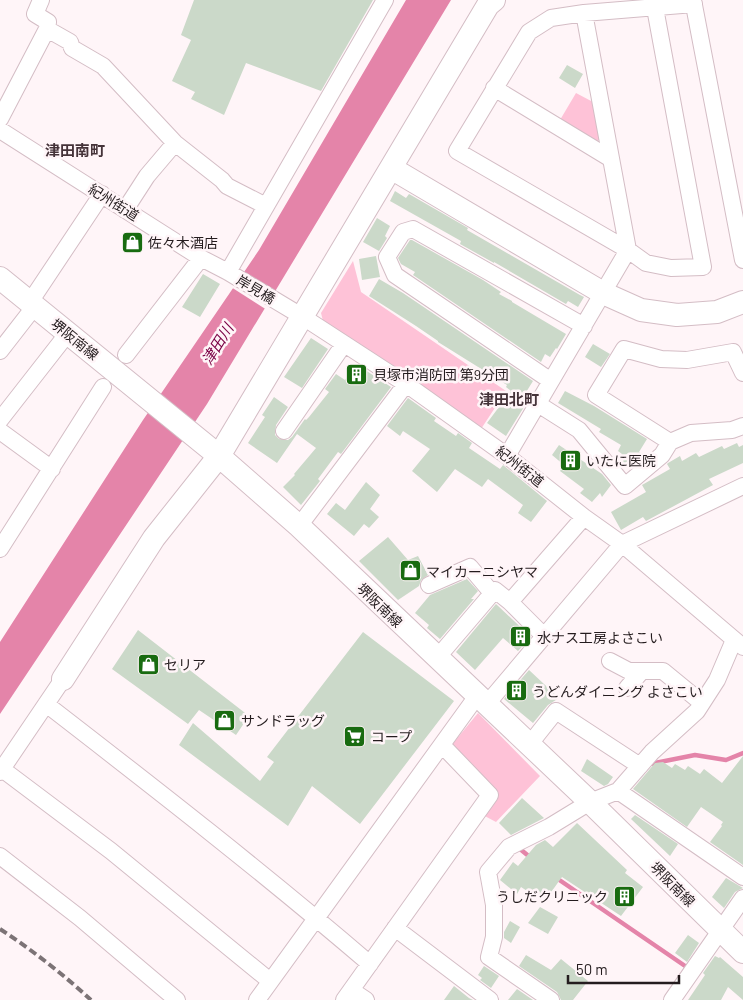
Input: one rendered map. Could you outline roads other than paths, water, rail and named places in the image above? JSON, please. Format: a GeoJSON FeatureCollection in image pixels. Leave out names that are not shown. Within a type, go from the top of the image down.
{"type":"FeatureCollection","features":[{"type":"Feature","properties":{"kind":"street"},"geometry":{"type":"LineString","coordinates":[[0,120],[47,29],[48,22],[35,14],[41,0]]}},
{"type":"Feature","properties":{"kind":"street"},"geometry":{"type":"LineString","coordinates":[[229,273],[385,0]]}},
{"type":"Feature","properties":{"kind":"street"},"geometry":{"type":"LineString","coordinates":[[270,981],[111,851],[1,771],[154,538],[219,456],[488,5],[494,0]]}},
{"type":"Feature","properties":{"kind":"street"},"geometry":{"type":"LineString","coordinates":[[655,8],[703,267],[671,268],[646,263],[628,250],[457,151],[529,32],[551,18],[584,13],[655,8],[694,2],[743,260]]}},
{"type":"Feature","properties":{"kind":"street"},"geometry":{"type":"LineString","coordinates":[[507,456],[628,250],[584,13]]}},
{"type":"Feature","properties":{"kind":"street"},"geometry":{"type":"LineString","coordinates":[[47,29],[70,42],[72,48],[103,66],[175,143],[227,186],[266,206]]}},
{"type":"Feature","properties":{"kind":"street"},"geometry":{"type":"LineString","coordinates":[[494,88],[611,159]]}},
{"type":"Feature","properties":{"kind":"street","name":"紀州街道"},"geometry":{"type":"LineString","coordinates":[[0,130],[201,258],[229,273]]}},
{"type":"Feature","properties":{"kind":"street"},"geometry":{"type":"LineString","coordinates":[[126,210],[147,176],[175,143]]}},
{"type":"Feature","properties":{"kind":"street"},"geometry":{"type":"LineString","coordinates":[[391,168],[603,293],[641,310],[677,316],[717,312],[743,302]]}},
{"type":"Feature","properties":{"kind":"street"},"geometry":{"type":"LineString","coordinates":[[0,351],[102,194]]}},
{"type":"Feature","properties":{"kind":"street"},"geometry":{"type":"LineString","coordinates":[[551,382],[395,275],[387,257],[403,232],[413,229],[584,326]]}},
{"type":"Feature","properties":{"kind":"street"},"geometry":{"type":"LineString","coordinates":[[126,356],[201,258]]}},
{"type":"Feature","properties":{"kind":"street","name":"岸見橋"},"geometry":{"type":"LineString","coordinates":[[229,273],[282,305]]}},
{"type":"Feature","properties":{"kind":"street","name":"堺阪南線"},"geometry":{"type":"LineString","coordinates":[[0,278],[219,456],[299,526],[590,802],[743,952]]}},
{"type":"Feature","properties":{"kind":"street","name":"紀州街道"},"geometry":{"type":"LineString","coordinates":[[282,305],[406,384],[507,456],[584,517],[622,544],[739,643]]}},
{"type":"Feature","properties":{"kind":"street"},"geometry":{"type":"LineString","coordinates":[[0,420],[68,333]]}},
{"type":"Feature","properties":{"kind":"street"},"geometry":{"type":"LineString","coordinates":[[284,431],[344,344]]}},
{"type":"Feature","properties":{"kind":"street"},"geometry":{"type":"LineString","coordinates":[[670,442],[596,395],[624,349],[660,359],[687,360],[733,352],[743,373]]}},
{"type":"Feature","properties":{"kind":"street"},"geometry":{"type":"LineString","coordinates":[[299,526],[406,384]]}},
{"type":"Feature","properties":{"kind":"street"},"geometry":{"type":"LineString","coordinates":[[0,549],[103,387]]}},
{"type":"Feature","properties":{"kind":"street"},"geometry":{"type":"LineString","coordinates":[[538,404],[579,430],[624,486],[662,455],[670,442],[691,433],[732,430],[743,426]]}},
{"type":"Feature","properties":{"kind":"street"},"geometry":{"type":"LineString","coordinates":[[0,431],[52,469]]}},
{"type":"Feature","properties":{"kind":"street"},"geometry":{"type":"LineString","coordinates":[[257,1000],[442,745],[482,700],[544,636],[622,544],[743,486]]}},
{"type":"Feature","properties":{"kind":"street"},"geometry":{"type":"LineString","coordinates":[[510,602],[584,517]]}},
{"type":"Feature","properties":{"kind":"street"},"geometry":{"type":"LineString","coordinates":[[429,585],[470,567],[492,593]]}},
{"type":"Feature","properties":{"kind":"street"},"geometry":{"type":"LineString","coordinates":[[437,658],[495,590],[510,602],[544,636]]}},
{"type":"Feature","properties":{"kind":"street"},"geometry":{"type":"LineString","coordinates":[[552,1000],[489,956],[494,937],[494,905],[488,872],[509,846],[549,827],[590,802],[618,791],[652,752],[697,711],[739,643]]}},
{"type":"Feature","properties":{"kind":"street"},"geometry":{"type":"LineString","coordinates":[[610,661],[629,670],[641,672],[663,671],[702,703]]}},
{"type":"Feature","properties":{"kind":"street"},"geometry":{"type":"LineString","coordinates":[[627,688],[641,672]]}},
{"type":"Feature","properties":{"kind":"street"},"geometry":{"type":"LineString","coordinates":[[46,704],[184,810],[370,964]]}},
{"type":"Feature","properties":{"kind":"street"},"geometry":{"type":"LineString","coordinates":[[529,745],[556,711],[640,766]]}},
{"type":"Feature","properties":{"kind":"street"},"geometry":{"type":"LineString","coordinates":[[366,1000],[348,995],[490,795],[442,745]]}},
{"type":"Feature","properties":{"kind":"street"},"geometry":{"type":"LineString","coordinates":[[618,791],[743,877]]}},
{"type":"Feature","properties":{"kind":"street"},"geometry":{"type":"LineString","coordinates":[[0,856],[80,918],[177,1000]]}},
{"type":"Feature","properties":{"kind":"street"},"geometry":{"type":"LineString","coordinates":[[672,1000],[743,898]]}},
{"type":"Feature","properties":{"kind":"street"},"geometry":{"type":"LineString","coordinates":[[395,928],[490,1000]]}},
{"type":"Feature","properties":{"kind":"water","name":"津田川"},"geometry":{"type":"Polygon","coordinates":[[[406,0],[451,0],[207,404],[0,714],[0,642],[143,420],[259,250],[406,0]]]}},
{"type":"Feature","properties":{"kind":"waterway"},"geometry":{"type":"LineString","coordinates":[[650,764],[695,755],[726,760],[743,753]]}},
{"type":"Feature","properties":{"kind":"waterway"},"geometry":{"type":"LineString","coordinates":[[520,849],[531,858]]}},
{"type":"Feature","properties":{"kind":"waterway"},"geometry":{"type":"LineString","coordinates":[[555,877],[688,968]]}},
{"type":"Feature","properties":{"kind":"railway"},"geometry":{"type":"LineString","coordinates":[[0,929],[24,945],[91,1000]]}},
{"type":"Feature","properties":{"kind":"place","name":"佐々木酒店"},"geometry":{"type":"Point","coordinates":[132,242]}},
{"type":"Feature","properties":{"kind":"place","name":"貝塚市消防団 第9分団"},"geometry":{"type":"Point","coordinates":[357,374]}},
{"type":"Feature","properties":{"kind":"place","name":"いたに医院"},"geometry":{"type":"Point","coordinates":[570,460]}},
{"type":"Feature","properties":{"kind":"place","name":"マイカーニシヤマ"},"geometry":{"type":"Point","coordinates":[410,571]}},
{"type":"Feature","properties":{"kind":"place","name":"水ナス工房よさこい"},"geometry":{"type":"Point","coordinates":[521,637]}},
{"type":"Feature","properties":{"kind":"place","name":"セリア"},"geometry":{"type":"Point","coordinates":[148,664]}},
{"type":"Feature","properties":{"kind":"place","name":"うどんダイニング よさこい"},"geometry":{"type":"Point","coordinates":[516,691]}},
{"type":"Feature","properties":{"kind":"place","name":"サンドラッグ"},"geometry":{"type":"Point","coordinates":[225,720]}},
{"type":"Feature","properties":{"kind":"place","name":"コープ"},"geometry":{"type":"Point","coordinates":[355,736]}},
{"type":"Feature","properties":{"kind":"place","name":"うしだクリニック"},"geometry":{"type":"Point","coordinates":[624,896]}},
{"type":"Feature","properties":{"kind":"district","name":"津田南町"},"geometry":{"type":"Point","coordinates":[75,150]}},
{"type":"Feature","properties":{"kind":"district","name":"津田北町"},"geometry":{"type":"Point","coordinates":[509,399]}}]}
